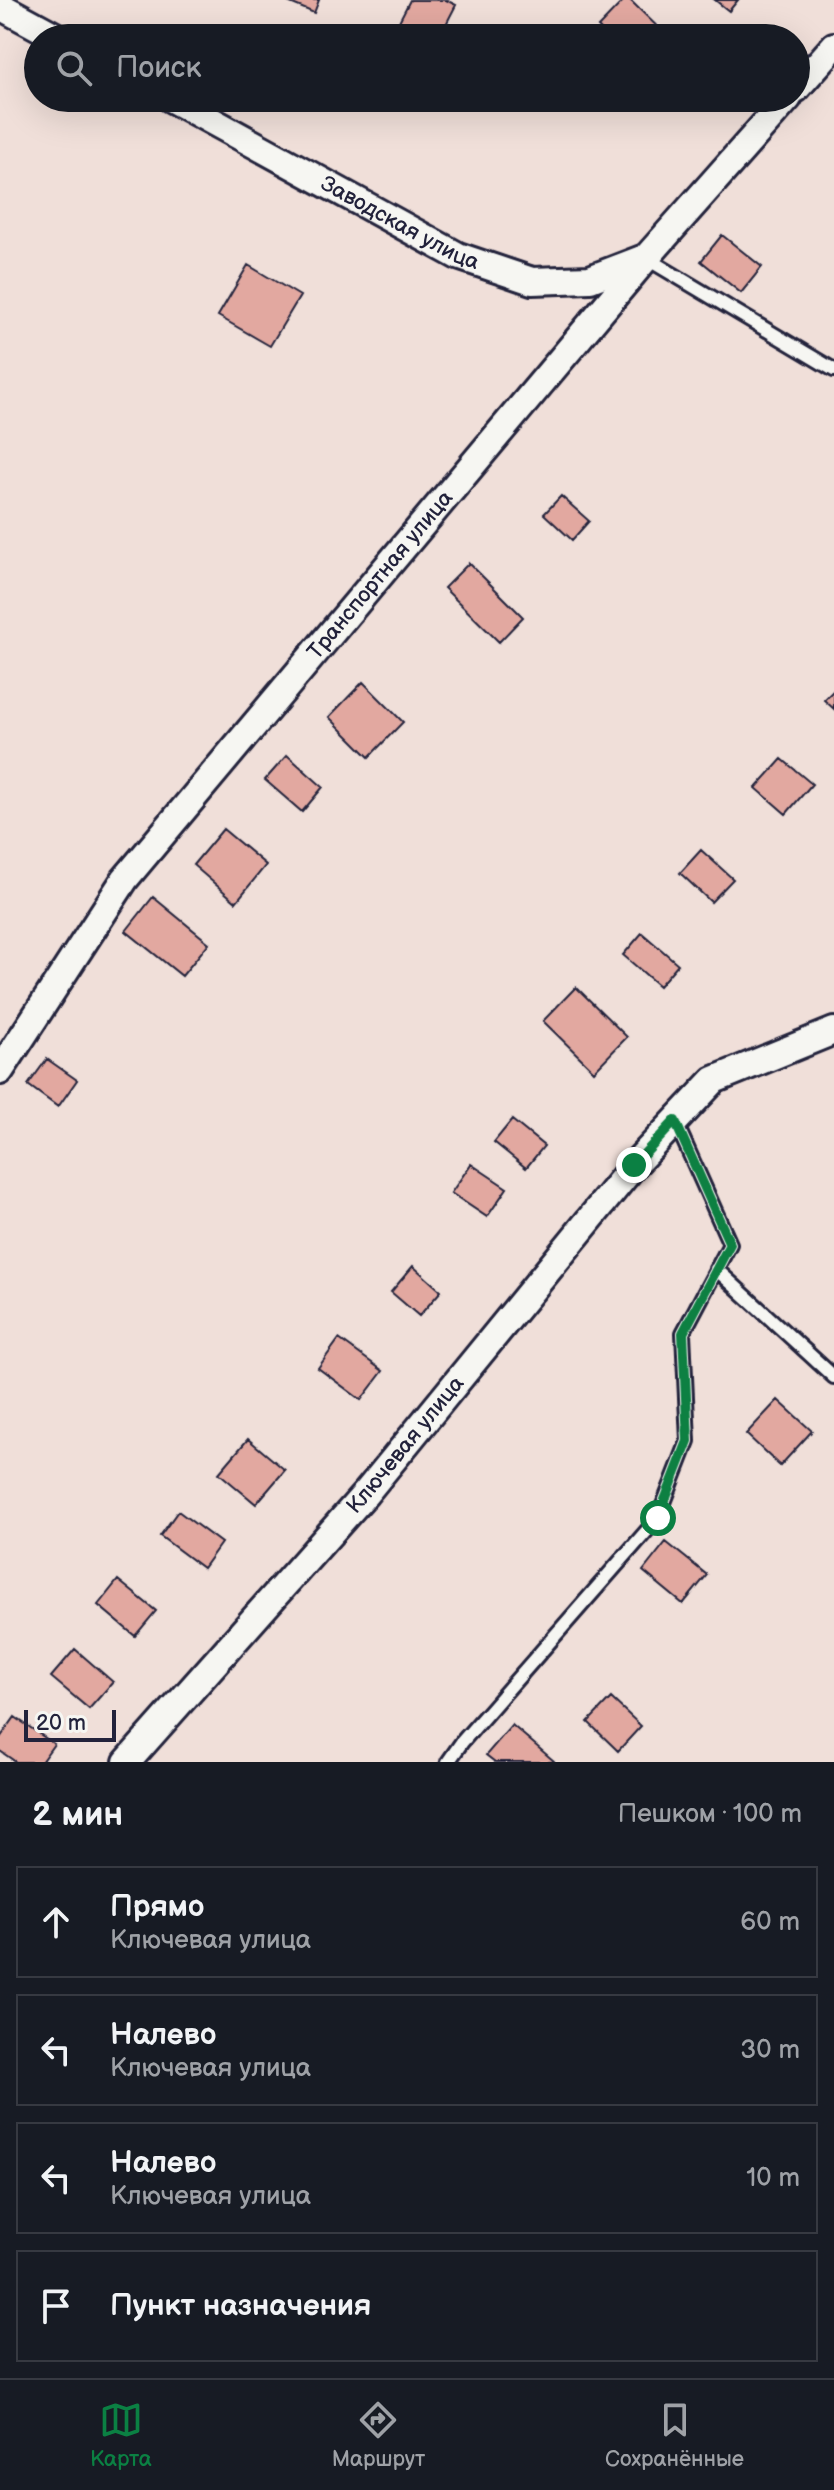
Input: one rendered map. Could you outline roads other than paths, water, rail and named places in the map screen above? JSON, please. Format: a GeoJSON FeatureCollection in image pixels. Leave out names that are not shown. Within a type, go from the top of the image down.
{"type":"FeatureCollection","features":[{"type":"Feature","properties":{"kind":"street"},"geometry":{"type":"LineString","coordinates":[[0,6],[33,24]]}},
{"type":"Feature","properties":{"kind":"street"},"geometry":{"type":"LineString","coordinates":[[810,73],[834,46]]}},
{"type":"Feature","properties":{"kind":"street","name":"Заводская улица"},"geometry":{"type":"LineString","coordinates":[[196,112],[444,248],[532,281],[590,279],[646,258]]}},
{"type":"Feature","properties":{"kind":"street","name":"Транспортная улица"},"geometry":{"type":"LineString","coordinates":[[0,1071],[125,879],[646,258],[776,112]]}},
{"type":"Feature","properties":{"kind":"street","name":"Ключевая улица"},"geometry":{"type":"LineString","coordinates":[[127,1762],[366,1493],[634,1165],[714,1080],[834,1031]]}},
{"type":"Feature","properties":{"kind":"lane"},"geometry":{"type":"LineString","coordinates":[[646,258],[834,370]]}},
{"type":"Feature","properties":{"kind":"lane"},"geometry":{"type":"LineString","coordinates":[[448,1762],[658,1518],[688,1441],[683,1333],[730,1244],[675,1121]]}},
{"type":"Feature","properties":{"kind":"lane"},"geometry":{"type":"LineString","coordinates":[[716,1269],[834,1377]]}}]}
